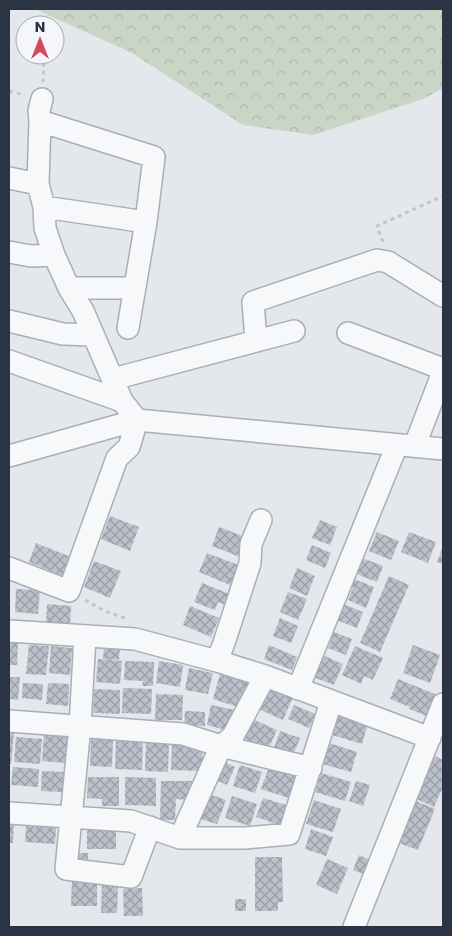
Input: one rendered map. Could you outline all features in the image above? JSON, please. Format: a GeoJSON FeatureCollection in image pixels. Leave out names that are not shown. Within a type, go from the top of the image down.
{"type":"FeatureCollection","features":[{"type":"Feature","properties":{"kind":"street"},"geometry":{"type":"LineString","coordinates":[[42,99],[39,111],[38,184],[44,207],[45,228],[68,288],[83,311],[122,401],[137,420]]}},
{"type":"Feature","properties":{"kind":"street"},"geometry":{"type":"LineString","coordinates":[[40,121],[154,157],[146,222],[128,328]]}},
{"type":"Feature","properties":{"kind":"street"},"geometry":{"type":"LineString","coordinates":[[9,178],[38,184]]}},
{"type":"Feature","properties":{"kind":"street"},"geometry":{"type":"LineString","coordinates":[[44,207],[146,222]]}},
{"type":"Feature","properties":{"kind":"street"},"geometry":{"type":"LineString","coordinates":[[9,252],[31,256],[54,255]]}},
{"type":"Feature","properties":{"kind":"street"},"geometry":{"type":"LineString","coordinates":[[256,340],[253,302],[377,260],[388,262],[443,296]]}},
{"type":"Feature","properties":{"kind":"street"},"geometry":{"type":"LineString","coordinates":[[68,288],[134,288]]}},
{"type":"Feature","properties":{"kind":"street"},"geometry":{"type":"LineString","coordinates":[[9,321],[63,334],[92,335]]}},
{"type":"Feature","properties":{"kind":"street"},"geometry":{"type":"LineString","coordinates":[[114,379],[294,331]]}},
{"type":"Feature","properties":{"kind":"street"},"geometry":{"type":"LineString","coordinates":[[298,689],[406,445],[443,371],[348,333]]}},
{"type":"Feature","properties":{"kind":"street"},"geometry":{"type":"LineString","coordinates":[[9,361],[122,401]]}},
{"type":"Feature","properties":{"kind":"street"},"geometry":{"type":"LineString","coordinates":[[9,568],[68,591],[118,458],[129,447],[137,420]]}},
{"type":"Feature","properties":{"kind":"street"},"geometry":{"type":"LineString","coordinates":[[9,456],[137,420],[443,449]]}},
{"type":"Feature","properties":{"kind":"street"},"geometry":{"type":"LineString","coordinates":[[217,660],[250,563],[251,544],[261,520]]}},
{"type":"Feature","properties":{"kind":"street"},"geometry":{"type":"LineString","coordinates":[[9,631],[135,640],[217,660],[430,738]]}},
{"type":"Feature","properties":{"kind":"street"},"geometry":{"type":"LineString","coordinates":[[84,636],[80,726],[66,869],[131,876],[150,827]]}},
{"type":"Feature","properties":{"kind":"street"},"geometry":{"type":"LineString","coordinates":[[180,838],[221,746],[233,736],[265,676]]}},
{"type":"Feature","properties":{"kind":"street"},"geometry":{"type":"LineString","coordinates":[[9,812],[131,821],[180,838],[245,838],[290,834],[331,702]]}},
{"type":"Feature","properties":{"kind":"street"},"geometry":{"type":"LineString","coordinates":[[354,927],[443,704]]}},
{"type":"Feature","properties":{"kind":"street"},"geometry":{"type":"LineString","coordinates":[[9,721],[183,734],[221,746],[311,768]]}},
{"type":"Feature","properties":{"kind":"path"},"geometry":{"type":"LineString","coordinates":[[42,99],[44,65]]}},
{"type":"Feature","properties":{"kind":"path"},"geometry":{"type":"LineString","coordinates":[[388,262],[377,226],[443,196]]}},
{"type":"Feature","properties":{"kind":"green space"},"geometry":{"type":"Polygon","coordinates":[[[35,9],[443,9],[443,88],[423,99],[313,135],[243,125],[132,53],[65,23],[65,15],[48,15],[35,9]]]}},
{"type":"Feature","properties":{"kind":"building"},"geometry":{"type":"Polygon","coordinates":[[[110,516],[139,527],[130,551],[101,539],[110,516]]]}},
{"type":"Feature","properties":{"kind":"building"},"geometry":{"type":"Polygon","coordinates":[[[320,520],[337,527],[330,545],[312,538],[320,520]]]}},
{"type":"Feature","properties":{"kind":"building"},"geometry":{"type":"Polygon","coordinates":[[[219,527],[248,538],[240,557],[212,546],[219,527]]]}},
{"type":"Feature","properties":{"kind":"building"},"geometry":{"type":"Polygon","coordinates":[[[377,532],[399,541],[391,560],[369,551],[377,532]]]}},
{"type":"Feature","properties":{"kind":"building"},"geometry":{"type":"Polygon","coordinates":[[[409,532],[436,542],[428,563],[401,552],[409,532]]]}},
{"type":"Feature","properties":{"kind":"building"},"geometry":{"type":"Polygon","coordinates":[[[36,543],[71,557],[63,576],[29,562],[36,543]]]}},
{"type":"Feature","properties":{"kind":"building"},"geometry":{"type":"Polygon","coordinates":[[[312,545],[331,553],[325,568],[306,560],[312,545]]]}},
{"type":"Feature","properties":{"kind":"building"},"geometry":{"type":"Polygon","coordinates":[[[443,546],[443,564],[437,562],[443,546]]]}},
{"type":"Feature","properties":{"kind":"building"},"geometry":{"type":"Polygon","coordinates":[[[207,553],[238,565],[230,585],[199,572],[207,553]]]}},
{"type":"Feature","properties":{"kind":"building"},"geometry":{"type":"Polygon","coordinates":[[[360,557],[383,566],[377,582],[354,573],[360,557]]]}},
{"type":"Feature","properties":{"kind":"building"},"geometry":{"type":"Polygon","coordinates":[[[94,561],[121,571],[110,598],[84,587],[94,561]]]}},
{"type":"Feature","properties":{"kind":"building"},"geometry":{"type":"Polygon","coordinates":[[[297,568],[315,576],[307,596],[289,588],[297,568]]]}},
{"type":"Feature","properties":{"kind":"building"},"geometry":{"type":"Polygon","coordinates":[[[389,576],[409,585],[380,652],[360,643],[389,576]]]}},
{"type":"Feature","properties":{"kind":"building"},"geometry":{"type":"Polygon","coordinates":[[[349,577],[374,587],[366,608],[348,600],[353,587],[346,584],[349,577]]]}},
{"type":"Feature","properties":{"kind":"building"},"geometry":{"type":"Polygon","coordinates":[[[202,583],[232,595],[227,606],[218,602],[215,610],[194,602],[202,583]]]}},
{"type":"Feature","properties":{"kind":"building"},"geometry":{"type":"Polygon","coordinates":[[[16,589],[40,590],[38,614],[15,612],[16,589]]]}},
{"type":"Feature","properties":{"kind":"building"},"geometry":{"type":"Polygon","coordinates":[[[288,592],[307,599],[298,620],[280,612],[288,592]]]}},
{"type":"Feature","properties":{"kind":"building"},"geometry":{"type":"Polygon","coordinates":[[[341,603],[363,612],[357,628],[334,619],[341,603]]]}},
{"type":"Feature","properties":{"kind":"building"},"geometry":{"type":"Polygon","coordinates":[[[47,604],[71,606],[70,627],[46,626],[47,604]]]}},
{"type":"Feature","properties":{"kind":"building"},"geometry":{"type":"Polygon","coordinates":[[[190,606],[219,618],[211,637],[183,625],[190,606]]]}},
{"type":"Feature","properties":{"kind":"building"},"geometry":{"type":"Polygon","coordinates":[[[280,618],[298,626],[291,643],[273,636],[280,618]]]}},
{"type":"Feature","properties":{"kind":"building"},"geometry":{"type":"Polygon","coordinates":[[[334,632],[352,639],[346,655],[328,648],[334,632]]]}},
{"type":"Feature","properties":{"kind":"building"},"geometry":{"type":"Polygon","coordinates":[[[9,641],[18,642],[17,665],[9,665],[9,641]]]}},
{"type":"Feature","properties":{"kind":"building"},"geometry":{"type":"Polygon","coordinates":[[[29,645],[49,646],[46,675],[26,674],[29,645]]]}},
{"type":"Feature","properties":{"kind":"building"},"geometry":{"type":"Polygon","coordinates":[[[269,645],[297,657],[292,670],[264,659],[269,645]]]}},
{"type":"Feature","properties":{"kind":"building"},"geometry":{"type":"Polygon","coordinates":[[[413,645],[440,655],[430,683],[403,673],[413,645]]]}},
{"type":"Feature","properties":{"kind":"building"},"geometry":{"type":"Polygon","coordinates":[[[51,646],[72,648],[70,675],[49,673],[51,646]]]}},
{"type":"Feature","properties":{"kind":"building"},"geometry":{"type":"Polygon","coordinates":[[[355,646],[383,658],[373,680],[364,676],[361,684],[342,675],[355,646]]]}},
{"type":"Feature","properties":{"kind":"building"},"geometry":{"type":"Polygon","coordinates":[[[104,647],[120,648],[119,660],[103,659],[104,647]]]}},
{"type":"Feature","properties":{"kind":"building"},"geometry":{"type":"Polygon","coordinates":[[[322,655],[343,664],[334,685],[313,677],[322,655]]]}},
{"type":"Feature","properties":{"kind":"building"},"geometry":{"type":"Polygon","coordinates":[[[98,659],[122,661],[120,684],[96,682],[98,659]]]}},
{"type":"Feature","properties":{"kind":"building"},"geometry":{"type":"Polygon","coordinates":[[[125,661],[154,662],[153,686],[142,686],[143,681],[124,680],[125,661]]]}},
{"type":"Feature","properties":{"kind":"building"},"geometry":{"type":"Polygon","coordinates":[[[159,661],[183,665],[180,687],[156,683],[159,661]]]}},
{"type":"Feature","properties":{"kind":"building"},"geometry":{"type":"Polygon","coordinates":[[[189,668],[213,673],[208,694],[185,690],[189,668]]]}},
{"type":"Feature","properties":{"kind":"building"},"geometry":{"type":"Polygon","coordinates":[[[220,674],[249,682],[241,708],[213,699],[220,674]]]}},
{"type":"Feature","properties":{"kind":"building"},"geometry":{"type":"Polygon","coordinates":[[[9,677],[20,677],[18,700],[9,699],[9,677]]]}},
{"type":"Feature","properties":{"kind":"building"},"geometry":{"type":"Polygon","coordinates":[[[398,679],[435,694],[427,716],[390,699],[398,679]]]}},
{"type":"Feature","properties":{"kind":"building"},"geometry":{"type":"Polygon","coordinates":[[[23,683],[43,684],[42,700],[22,698],[23,683]]]}},
{"type":"Feature","properties":{"kind":"building"},"geometry":{"type":"Polygon","coordinates":[[[48,683],[69,684],[68,706],[46,704],[48,683]]]}},
{"type":"Feature","properties":{"kind":"building"},"geometry":{"type":"Polygon","coordinates":[[[266,685],[293,697],[283,720],[256,708],[266,685]]]}},
{"type":"Feature","properties":{"kind":"building"},"geometry":{"type":"Polygon","coordinates":[[[123,688],[152,689],[151,714],[122,713],[123,688]]]}},
{"type":"Feature","properties":{"kind":"building"},"geometry":{"type":"Polygon","coordinates":[[[94,689],[120,690],[120,714],[93,713],[94,689]]]}},
{"type":"Feature","properties":{"kind":"building"},"geometry":{"type":"Polygon","coordinates":[[[156,694],[183,695],[182,720],[155,720],[156,694]]]}},
{"type":"Feature","properties":{"kind":"building"},"geometry":{"type":"Polygon","coordinates":[[[211,705],[235,710],[230,731],[207,725],[211,705]]]}},
{"type":"Feature","properties":{"kind":"building"},"geometry":{"type":"Polygon","coordinates":[[[294,705],[315,714],[309,728],[288,719],[294,705]]]}},
{"type":"Feature","properties":{"kind":"building"},"geometry":{"type":"Polygon","coordinates":[[[185,711],[205,712],[205,726],[184,725],[185,711]]]}},
{"type":"Feature","properties":{"kind":"building"},"geometry":{"type":"Polygon","coordinates":[[[338,715],[368,724],[362,744],[332,735],[338,715]]]}},
{"type":"Feature","properties":{"kind":"building"},"geometry":{"type":"Polygon","coordinates":[[[248,717],[277,730],[268,750],[239,738],[248,717]]]}},
{"type":"Feature","properties":{"kind":"building"},"geometry":{"type":"Polygon","coordinates":[[[280,731],[300,738],[293,755],[274,748],[280,731]]]}},
{"type":"Feature","properties":{"kind":"building"},"geometry":{"type":"Polygon","coordinates":[[[9,732],[14,733],[11,764],[9,764],[9,732]]]}},
{"type":"Feature","properties":{"kind":"building"},"geometry":{"type":"Polygon","coordinates":[[[44,734],[68,736],[66,763],[42,761],[44,734]]]}},
{"type":"Feature","properties":{"kind":"building"},"geometry":{"type":"Polygon","coordinates":[[[16,737],[42,739],[40,764],[14,762],[16,737]]]}},
{"type":"Feature","properties":{"kind":"building"},"geometry":{"type":"Polygon","coordinates":[[[116,737],[143,738],[142,770],[115,769],[116,737]]]}},
{"type":"Feature","properties":{"kind":"building"},"geometry":{"type":"Polygon","coordinates":[[[91,739],[113,740],[112,767],[90,766],[91,739]]]}},
{"type":"Feature","properties":{"kind":"building"},"geometry":{"type":"Polygon","coordinates":[[[146,740],[169,741],[168,772],[145,771],[146,740]]]}},
{"type":"Feature","properties":{"kind":"building"},"geometry":{"type":"Polygon","coordinates":[[[329,743],[357,752],[351,772],[322,764],[329,743]]]}},
{"type":"Feature","properties":{"kind":"building"},"geometry":{"type":"Polygon","coordinates":[[[172,744],[203,745],[202,771],[171,770],[172,744]]]}},
{"type":"Feature","properties":{"kind":"building"},"geometry":{"type":"Polygon","coordinates":[[[431,754],[443,760],[443,787],[434,807],[412,797],[431,754]]]}},
{"type":"Feature","properties":{"kind":"building"},"geometry":{"type":"Polygon","coordinates":[[[220,760],[235,767],[227,785],[212,778],[220,760]]]}},
{"type":"Feature","properties":{"kind":"building"},"geometry":{"type":"Polygon","coordinates":[[[240,765],[262,772],[255,793],[233,786],[240,765]]]}},
{"type":"Feature","properties":{"kind":"building"},"geometry":{"type":"Polygon","coordinates":[[[13,767],[39,769],[38,787],[11,785],[13,767]]]}},
{"type":"Feature","properties":{"kind":"building"},"geometry":{"type":"Polygon","coordinates":[[[269,767],[299,777],[292,799],[261,789],[269,767]]]}},
{"type":"Feature","properties":{"kind":"building"},"geometry":{"type":"Polygon","coordinates":[[[42,771],[64,772],[62,792],[41,791],[42,771]]]}},
{"type":"Feature","properties":{"kind":"building"},"geometry":{"type":"Polygon","coordinates":[[[321,773],[351,782],[345,801],[315,792],[321,773]]]}},
{"type":"Feature","properties":{"kind":"building"},"geometry":{"type":"Polygon","coordinates":[[[88,777],[119,777],[119,806],[102,806],[102,799],[87,798],[88,777]]]}},
{"type":"Feature","properties":{"kind":"building"},"geometry":{"type":"Polygon","coordinates":[[[125,777],[156,778],[156,806],[125,805],[125,777]]]}},
{"type":"Feature","properties":{"kind":"building"},"geometry":{"type":"Polygon","coordinates":[[[161,781],[193,781],[192,789],[189,789],[189,800],[176,799],[175,820],[160,820],[161,781]]]}},
{"type":"Feature","properties":{"kind":"building"},"geometry":{"type":"Polygon","coordinates":[[[356,781],[370,785],[363,806],[349,801],[356,781]]]}},
{"type":"Feature","properties":{"kind":"building"},"geometry":{"type":"Polygon","coordinates":[[[206,793],[226,800],[217,824],[197,818],[206,793]]]}},
{"type":"Feature","properties":{"kind":"building"},"geometry":{"type":"Polygon","coordinates":[[[232,796],[257,804],[250,826],[225,818],[232,796]]]}},
{"type":"Feature","properties":{"kind":"building"},"geometry":{"type":"Polygon","coordinates":[[[263,798],[286,805],[280,825],[256,817],[263,798]]]}},
{"type":"Feature","properties":{"kind":"building"},"geometry":{"type":"Polygon","coordinates":[[[314,800],[341,809],[333,832],[306,824],[314,800]]]}},
{"type":"Feature","properties":{"kind":"building"},"geometry":{"type":"Polygon","coordinates":[[[414,800],[435,809],[418,850],[396,842],[414,800]]]}},
{"type":"Feature","properties":{"kind":"building"},"geometry":{"type":"Polygon","coordinates":[[[9,819],[14,819],[13,843],[9,843],[9,819]]]}},
{"type":"Feature","properties":{"kind":"building"},"geometry":{"type":"Polygon","coordinates":[[[26,826],[56,828],[55,844],[25,842],[26,826]]]}},
{"type":"Feature","properties":{"kind":"building"},"geometry":{"type":"Polygon","coordinates":[[[116,828],[116,849],[87,849],[87,829],[116,828]]]}},
{"type":"Feature","properties":{"kind":"building"},"geometry":{"type":"Polygon","coordinates":[[[311,829],[333,837],[326,856],[305,849],[311,829]]]}},
{"type":"Feature","properties":{"kind":"building"},"geometry":{"type":"Polygon","coordinates":[[[76,853],[88,853],[88,864],[76,864],[76,853]]]}},
{"type":"Feature","properties":{"kind":"building"},"geometry":{"type":"Polygon","coordinates":[[[359,855],[373,861],[368,876],[353,870],[359,855]]]}},
{"type":"Feature","properties":{"kind":"building"},"geometry":{"type":"Polygon","coordinates":[[[255,857],[282,857],[283,902],[278,902],[278,911],[255,911],[255,857]]]}},
{"type":"Feature","properties":{"kind":"building"},"geometry":{"type":"Polygon","coordinates":[[[327,859],[348,868],[337,894],[316,885],[327,859]]]}},
{"type":"Feature","properties":{"kind":"building"},"geometry":{"type":"Polygon","coordinates":[[[72,879],[97,880],[97,906],[71,906],[72,879]]]}},
{"type":"Feature","properties":{"kind":"building"},"geometry":{"type":"Polygon","coordinates":[[[102,883],[118,884],[117,913],[101,913],[102,883]]]}},
{"type":"Feature","properties":{"kind":"building"},"geometry":{"type":"Polygon","coordinates":[[[142,888],[143,916],[124,916],[123,889],[142,888]]]}},
{"type":"Feature","properties":{"kind":"building"},"geometry":{"type":"Polygon","coordinates":[[[235,899],[246,899],[246,911],[235,911],[235,899]]]}}]}
